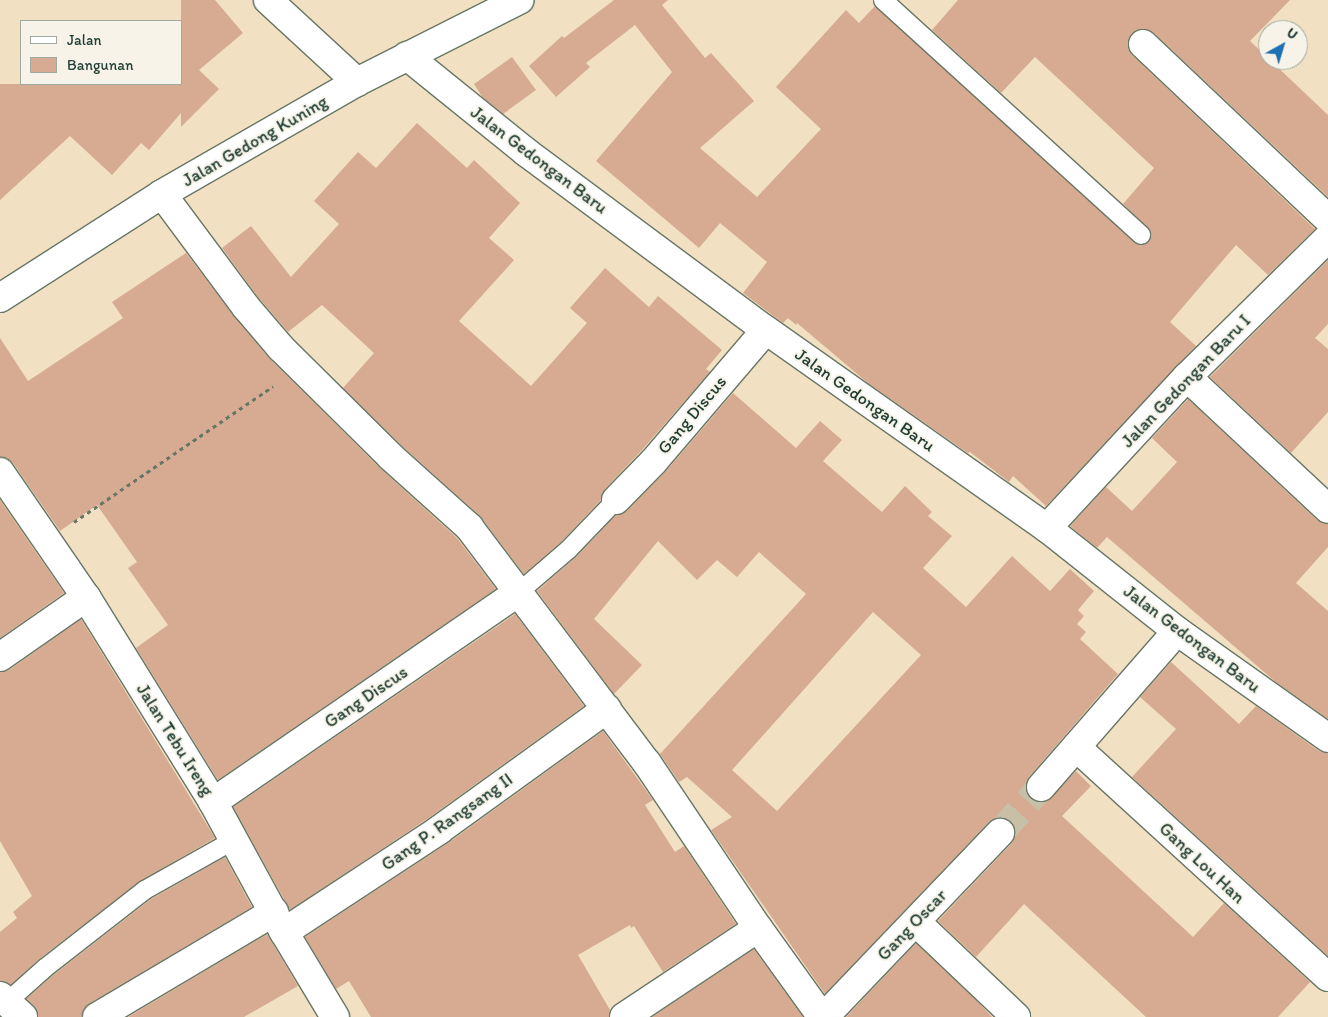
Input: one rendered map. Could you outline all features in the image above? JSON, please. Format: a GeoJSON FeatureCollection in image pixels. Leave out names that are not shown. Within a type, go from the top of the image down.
{"type":"FeatureCollection","features":[{"type":"Feature","properties":{"kind":"street","name":"Jalan Gedong Kuning"},"geometry":{"type":"LineString","coordinates":[[0,298],[162,194],[358,82],[519,0]]}},
{"type":"Feature","properties":{"kind":"street"},"geometry":{"type":"LineString","coordinates":[[280,4],[358,82]]}},
{"type":"Feature","properties":{"kind":"street"},"geometry":{"type":"LineString","coordinates":[[1143,44],[1328,219]]}},
{"type":"Feature","properties":{"kind":"street","name":"Jalan Gedongan Baru"},"geometry":{"type":"LineString","coordinates":[[407,56],[526,152],[766,330],[1048,528],[1177,631],[1328,738]]}},
{"type":"Feature","properties":{"kind":"street"},"geometry":{"type":"LineString","coordinates":[[162,194],[246,308],[300,367],[391,458],[455,512],[469,527],[607,709],[758,928],[823,1017]]}},
{"type":"Feature","properties":{"kind":"street","name":"Jalan Gedongan Baru I"},"geometry":{"type":"LineString","coordinates":[[1048,528],[1187,377],[1328,238]]}},
{"type":"Feature","properties":{"kind":"street","name":"Gang Discus"},"geometry":{"type":"LineString","coordinates":[[616,500],[654,461],[766,330]]}},
{"type":"Feature","properties":{"kind":"street"},"geometry":{"type":"LineString","coordinates":[[1187,377],[1328,508]]}},
{"type":"Feature","properties":{"kind":"street","name":"Jalan Tebu Ireng"},"geometry":{"type":"LineString","coordinates":[[0,472],[86,597],[213,802],[279,922],[335,1017]]}},
{"type":"Feature","properties":{"kind":"street","name":"Gang Discus"},"geometry":{"type":"LineString","coordinates":[[213,802],[518,592]]}},
{"type":"Feature","properties":{"kind":"street"},"geometry":{"type":"LineString","coordinates":[[0,657],[86,597]]}},
{"type":"Feature","properties":{"kind":"street"},"geometry":{"type":"LineString","coordinates":[[1042,787],[1177,631]]}},
{"type":"Feature","properties":{"kind":"street","name":"Gang P. Rangsang II"},"geometry":{"type":"LineString","coordinates":[[96,1017],[279,922],[439,830],[607,709]]}},
{"type":"Feature","properties":{"kind":"street","name":"Gang Lou Han"},"geometry":{"type":"LineString","coordinates":[[1076,747],[1328,977]]}},
{"type":"Feature","properties":{"kind":"street","name":"Gang Oscar"},"geometry":{"type":"LineString","coordinates":[[823,1017],[1000,833]]}},
{"type":"Feature","properties":{"kind":"street"},"geometry":{"type":"LineString","coordinates":[[916,922],[1016,1017]]}},
{"type":"Feature","properties":{"kind":"street"},"geometry":{"type":"LineString","coordinates":[[624,1017],[758,928]]}},
{"type":"Feature","properties":{"kind":"lane"},"geometry":{"type":"LineString","coordinates":[[883,0],[1140,235]]}},
{"type":"Feature","properties":{"kind":"lane"},"geometry":{"type":"LineString","coordinates":[[518,592],[568,550],[616,500]]}},
{"type":"Feature","properties":{"kind":"lane"},"geometry":{"type":"LineString","coordinates":[[10,1005],[45,968],[146,890],[234,840]]}},
{"type":"Feature","properties":{"kind":"path"},"geometry":{"type":"LineString","coordinates":[[46,541],[300,367]]}},
{"type":"Feature","properties":{"kind":"building"},"geometry":{"type":"Polygon","coordinates":[[[181,0],[215,0],[243,33],[199,70],[219,89],[181,127],[181,113],[149,150],[141,143],[112,175],[70,136],[0,200],[0,84],[182,85],[181,0]]]}},
{"type":"Feature","properties":{"kind":"building"},"geometry":{"type":"Polygon","coordinates":[[[614,0],[668,0],[662,5],[705,58],[711,53],[754,101],[700,148],[757,197],[821,129],[776,87],[846,10],[859,23],[875,6],[1139,245],[1149,242],[1151,231],[1123,204],[1154,168],[1035,57],[1001,93],[932,30],[958,0],[1290,0],[1270,20],[1258,20],[1258,33],[1250,41],[1258,49],[1258,70],[1281,70],[1328,115],[1328,197],[1154,33],[1147,29],[1139,29],[1131,34],[1128,48],[1132,55],[1315,229],[1268,275],[1236,245],[1170,322],[1196,346],[1046,506],[1013,476],[1009,482],[970,452],[968,453],[869,384],[797,323],[796,325],[788,318],[783,323],[743,293],[767,262],[720,223],[699,248],[596,161],[672,72],[635,25],[586,63],[590,67],[556,97],[529,66],[562,36],[564,38],[614,0]]]}},
{"type":"Feature","properties":{"kind":"building"},"geometry":{"type":"Polygon","coordinates":[[[512,57],[536,90],[503,114],[483,98],[474,84],[512,57]]]}},
{"type":"Feature","properties":{"kind":"building"},"geometry":{"type":"Polygon","coordinates":[[[417,123],[467,168],[474,160],[520,203],[489,238],[514,260],[459,321],[531,386],[587,323],[570,308],[605,268],[649,307],[658,296],[722,350],[706,369],[710,372],[605,489],[601,500],[561,542],[524,574],[480,516],[402,446],[343,388],[374,353],[322,305],[288,332],[258,297],[222,248],[251,226],[291,277],[339,224],[314,201],[358,152],[376,168],[417,123]]]}},
{"type":"Feature","properties":{"kind":"building"},"geometry":{"type":"Polygon","coordinates":[[[186,253],[269,358],[380,468],[457,538],[496,589],[218,780],[136,648],[168,625],[128,568],[137,562],[97,505],[60,531],[13,463],[7,458],[0,457],[0,338],[28,381],[123,318],[112,302],[186,253]]]}},
{"type":"Feature","properties":{"kind":"building"},"geometry":{"type":"Polygon","coordinates":[[[1328,260],[1328,324],[1315,338],[1328,349],[1328,412],[1291,453],[1210,377],[1328,260]]]}},
{"type":"Feature","properties":{"kind":"building"},"geometry":{"type":"Polygon","coordinates":[[[733,393],[796,448],[820,421],[842,440],[823,461],[882,512],[905,486],[932,512],[928,516],[952,536],[923,568],[966,607],[1012,556],[1050,591],[1070,569],[1094,591],[1078,610],[1084,616],[1077,624],[1086,632],[1080,639],[1118,674],[1029,777],[1026,784],[1026,792],[1031,799],[1038,802],[1046,802],[1076,771],[1091,786],[1062,816],[1193,937],[1224,903],[1310,982],[1278,1017],[1146,1017],[1024,904],[976,957],[938,921],[1012,843],[1015,836],[1015,828],[1010,821],[1003,818],[995,818],[989,822],[825,994],[711,830],[732,817],[687,777],[679,782],[660,754],[806,594],[759,552],[737,577],[717,560],[697,580],[658,541],[594,619],[642,665],[614,694],[537,591],[576,557],[616,515],[627,511],[666,471],[733,393]],[[873,612],[732,770],[777,811],[921,655],[873,612]]]}},
{"type":"Feature","properties":{"kind":"building"},"geometry":{"type":"Polygon","coordinates":[[[1188,399],[1317,520],[1328,524],[1328,547],[1296,583],[1328,611],[1328,719],[1277,683],[1107,537],[1097,548],[1070,526],[1106,487],[1132,511],[1177,462],[1152,438],[1188,399]]]}},
{"type":"Feature","properties":{"kind":"building"},"geometry":{"type":"Polygon","coordinates":[[[0,500],[64,593],[0,638],[0,500]]]}},
{"type":"Feature","properties":{"kind":"building"},"geometry":{"type":"Polygon","coordinates":[[[515,614],[584,706],[430,817],[290,910],[233,807],[515,614]]]}},
{"type":"Feature","properties":{"kind":"building"},"geometry":{"type":"Polygon","coordinates":[[[81,619],[215,838],[139,882],[38,960],[11,985],[0,981],[0,932],[17,918],[13,912],[32,896],[0,841],[0,672],[9,670],[81,619]]]}},
{"type":"Feature","properties":{"kind":"building"},"geometry":{"type":"Polygon","coordinates":[[[1171,662],[1239,724],[1256,706],[1319,751],[1328,753],[1328,956],[1132,777],[1176,729],[1140,697],[1171,662]]]}},
{"type":"Feature","properties":{"kind":"building"},"geometry":{"type":"Polygon","coordinates":[[[603,731],[653,800],[645,805],[675,852],[684,846],[736,924],[663,972],[634,926],[631,928],[630,925],[578,955],[610,1010],[609,1017],[371,1017],[349,981],[336,989],[305,937],[448,843],[603,731]]]}},
{"type":"Feature","properties":{"kind":"building"},"geometry":{"type":"Polygon","coordinates":[[[225,857],[252,907],[89,1004],[84,1009],[81,1017],[38,1017],[34,1006],[26,999],[52,976],[151,899],[225,857]]]}},
{"type":"Feature","properties":{"kind":"building"},"geometry":{"type":"Polygon","coordinates":[[[267,934],[298,986],[244,1017],[128,1017],[267,934]]]}},
{"type":"Feature","properties":{"kind":"building"},"geometry":{"type":"Polygon","coordinates":[[[916,943],[975,999],[992,1017],[846,1017],[916,943]]]}},
{"type":"Feature","properties":{"kind":"building"},"geometry":{"type":"Polygon","coordinates":[[[754,949],[803,1017],[652,1017],[754,949]]]}},
{"type":"Feature","properties":{"kind":"tunnel"},"geometry":{"type":"LineString","coordinates":[[1000,833],[1041,787]]}}]}
